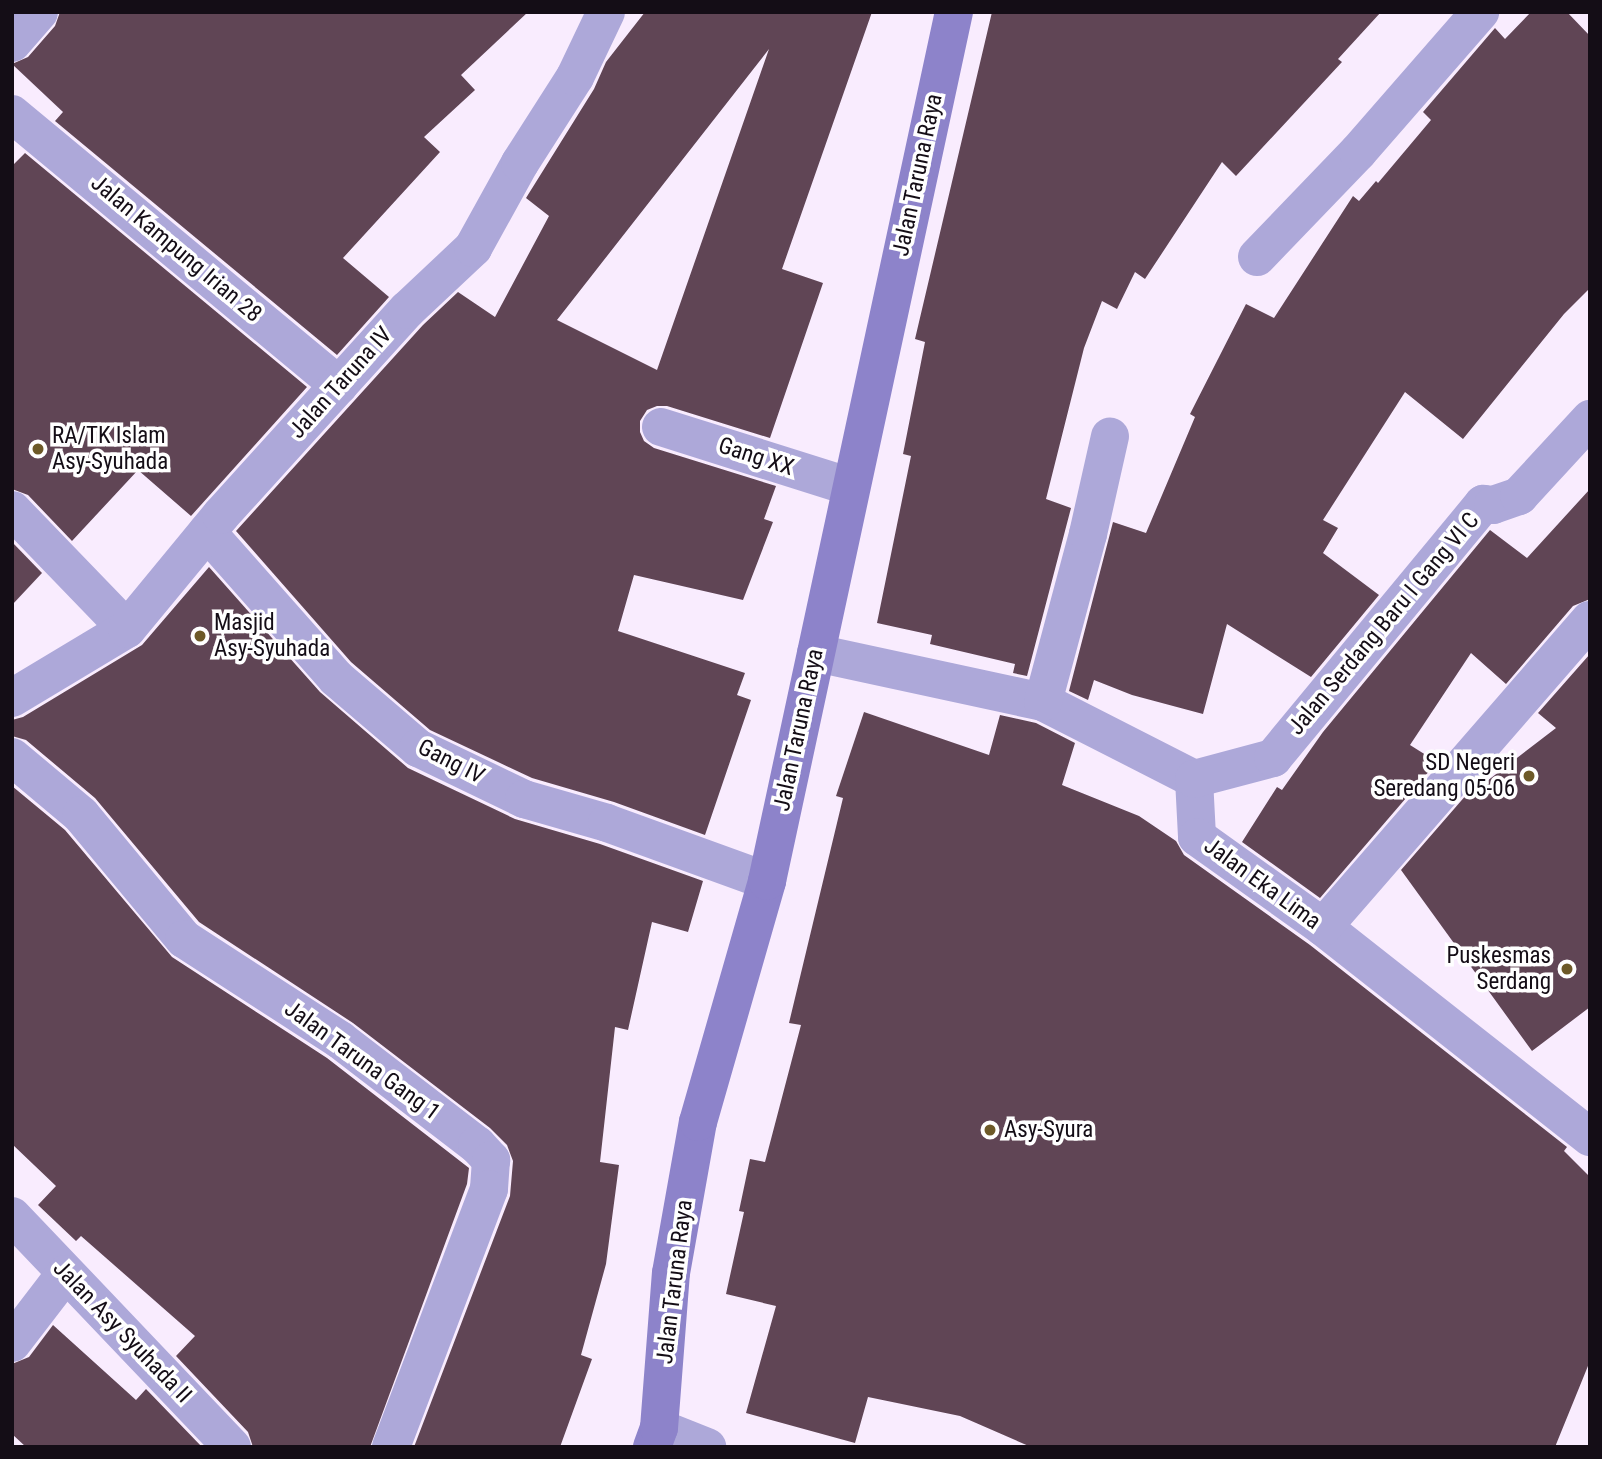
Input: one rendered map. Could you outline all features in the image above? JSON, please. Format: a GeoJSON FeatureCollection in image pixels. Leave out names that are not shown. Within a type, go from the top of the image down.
{"type":"FeatureCollection","features":[{"type":"Feature","properties":{"kind":"street"},"geometry":{"type":"LineString","coordinates":[[12,43],[39,12]]}},
{"type":"Feature","properties":{"kind":"street","name":"Jalan Taruna IV"},"geometry":{"type":"LineString","coordinates":[[12,698],[127,629],[207,532],[407,310],[473,247],[520,163],[575,78],[606,12]]}},
{"type":"Feature","properties":{"kind":"street","name":"Jalan Taruna Raya"},"geometry":{"type":"LineString","coordinates":[[656,1437],[671,1273],[698,1122],[767,881],[954,12]]}},
{"type":"Feature","properties":{"kind":"street"},"geometry":{"type":"LineString","coordinates":[[1257,257],[1358,152],[1480,12]]}},
{"type":"Feature","properties":{"kind":"street","name":"Jalan Kampung Irian 28"},"geometry":{"type":"LineString","coordinates":[[12,114],[340,385]]}},
{"type":"Feature","properties":{"kind":"street","name":"Jalan Serdang Baru I Gang VI C"},"geometry":{"type":"LineString","coordinates":[[1194,779],[1273,758],[1483,504],[1493,505],[1519,496],[1590,419]]}},
{"type":"Feature","properties":{"kind":"street","name":"Gang XX"},"geometry":{"type":"LineString","coordinates":[[662,427],[851,487]]}},
{"type":"Feature","properties":{"kind":"street"},"geometry":{"type":"LineString","coordinates":[[1043,702],[1088,534],[1110,436]]}},
{"type":"Feature","properties":{"kind":"street"},"geometry":{"type":"LineString","coordinates":[[12,510],[127,629]]}},
{"type":"Feature","properties":{"kind":"street","name":"Gang IV"},"geometry":{"type":"LineString","coordinates":[[207,532],[336,678],[418,748],[524,799],[607,823],[767,881]]}},
{"type":"Feature","properties":{"kind":"street"},"geometry":{"type":"LineString","coordinates":[[1323,927],[1590,620]]}},
{"type":"Feature","properties":{"kind":"street"},"geometry":{"type":"LineString","coordinates":[[816,653],[1043,702],[1194,779]]}},
{"type":"Feature","properties":{"kind":"street","name":"Jalan Taruna Gang 1"},"geometry":{"type":"LineString","coordinates":[[12,757],[81,815],[184,940],[340,1040],[477,1145],[491,1160],[489,1189],[391,1447]]}},
{"type":"Feature","properties":{"kind":"street","name":"Jalan Eka Lima"},"geometry":{"type":"LineString","coordinates":[[1194,779],[1197,837],[1323,927],[1590,1137]]}},
{"type":"Feature","properties":{"kind":"street","name":"Jalan Asy Syuhada II"},"geometry":{"type":"LineString","coordinates":[[12,1216],[232,1447]]}},
{"type":"Feature","properties":{"kind":"street"},"geometry":{"type":"LineString","coordinates":[[12,1343],[65,1274]]}},
{"type":"Feature","properties":{"kind":"street"},"geometry":{"type":"LineString","coordinates":[[656,1437],[707,1447]]}},
{"type":"Feature","properties":{"kind":"building"},"geometry":{"type":"Polygon","coordinates":[[[60,12],[528,12],[461,75],[475,90],[424,137],[440,152],[343,258],[389,297],[337,355],[55,121],[63,112],[12,64],[28,57],[55,26],[60,12]]]}},
{"type":"Feature","properties":{"kind":"building"},"geometry":{"type":"Polygon","coordinates":[[[645,12],[872,12],[782,269],[823,283],[770,438],[667,406],[647,410],[640,421],[640,432],[644,441],[654,448],[776,486],[764,519],[773,522],[743,600],[634,575],[618,631],[745,673],[737,695],[751,700],[705,835],[614,802],[532,778],[430,730],[351,662],[236,531],[423,325],[458,292],[495,317],[549,216],[526,198],[594,89],[606,62],[645,12]],[[769,49],[557,320],[657,370],[769,49]]]}},
{"type":"Feature","properties":{"kind":"building"},"geometry":{"type":"Polygon","coordinates":[[[992,12],[1381,12],[1338,59],[1342,62],[1236,176],[1222,162],[1145,279],[1135,272],[1117,309],[1102,301],[1084,348],[1046,499],[1071,508],[1027,676],[1013,673],[1015,664],[930,644],[932,635],[877,623],[911,456],[903,454],[925,342],[915,339],[992,12]]]}},
{"type":"Feature","properties":{"kind":"building"},"geometry":{"type":"Polygon","coordinates":[[[1531,12],[1567,12],[1590,36],[1589,289],[1564,314],[1463,439],[1405,392],[1323,520],[1338,528],[1323,553],[1379,595],[1311,677],[1227,624],[1203,714],[1132,695],[1094,680],[1088,700],[1069,691],[1113,522],[1146,533],[1195,417],[1190,414],[1246,304],[1274,318],[1353,196],[1359,201],[1376,181],[1378,183],[1431,120],[1423,112],[1495,28],[1505,39],[1531,12]]]}},
{"type":"Feature","properties":{"kind":"building"},"geometry":{"type":"Polygon","coordinates":[[[25,153],[307,387],[191,516],[138,470],[72,541],[28,495],[12,489],[12,166],[25,153]]]}},
{"type":"Feature","properties":{"kind":"building"},"geometry":{"type":"Polygon","coordinates":[[[1590,489],[1590,599],[1573,606],[1506,684],[1471,653],[1410,745],[1437,762],[1320,898],[1242,842],[1277,787],[1282,790],[1323,732],[1490,530],[1527,558],[1590,489]]]}},
{"type":"Feature","properties":{"kind":"building"},"geometry":{"type":"Polygon","coordinates":[[[12,542],[42,573],[12,605],[12,542]]]}},
{"type":"Feature","properties":{"kind":"building"},"geometry":{"type":"Polygon","coordinates":[[[209,567],[320,692],[408,768],[515,819],[600,844],[703,881],[688,932],[652,922],[628,1030],[615,1027],[600,1162],[619,1165],[606,1264],[581,1355],[592,1359],[560,1447],[414,1447],[510,1196],[513,1161],[507,1145],[490,1128],[353,1023],[199,922],[95,798],[26,740],[12,736],[12,720],[23,717],[142,645],[209,567]]]}},
{"type":"Feature","properties":{"kind":"building","name":"SD Negeri Seredang 05-06"},"geometry":{"type":"Polygon","coordinates":[[[1590,654],[1590,1007],[1532,1051],[1401,870],[1474,786],[1478,788],[1556,728],[1538,713],[1590,654]]]}},
{"type":"Feature","properties":{"kind":"building"},"geometry":{"type":"Polygon","coordinates":[[[864,712],[989,755],[1000,715],[1036,723],[1075,743],[1062,785],[1139,816],[1176,841],[1184,855],[1310,945],[1567,1147],[1564,1151],[1590,1177],[1590,1361],[1555,1447],[1031,1447],[960,1416],[868,1397],[855,1443],[746,1413],[776,1306],[726,1294],[744,1212],[739,1211],[750,1159],[765,1162],[801,1025],[789,1023],[843,798],[836,796],[864,712]]]}},
{"type":"Feature","properties":{"kind":"building"},"geometry":{"type":"Polygon","coordinates":[[[12,786],[65,830],[172,957],[327,1058],[469,1168],[467,1184],[370,1447],[253,1447],[248,1432],[176,1356],[195,1336],[81,1236],[76,1241],[38,1205],[56,1186],[12,1144],[12,786]]]}},
{"type":"Feature","properties":{"kind":"building"},"geometry":{"type":"Polygon","coordinates":[[[53,1325],[136,1400],[146,1389],[202,1447],[26,1447],[12,1434],[12,1364],[29,1357],[53,1325]]]}},
{"type":"Feature","properties":{"kind":"place","name":"RA/TK Islam Asy-Syuhada"},"geometry":{"type":"Point","coordinates":[38,449]}},
{"type":"Feature","properties":{"kind":"place","name":"Masjid Asy-Syuhada"},"geometry":{"type":"Point","coordinates":[200,636]}},
{"type":"Feature","properties":{"kind":"place","name":"SD Negeri Seredang 05-06"},"geometry":{"type":"Point","coordinates":[1529,776]}},
{"type":"Feature","properties":{"kind":"place","name":"Puskesmas Serdang"},"geometry":{"type":"Point","coordinates":[1567,969]}},
{"type":"Feature","properties":{"kind":"place","name":"Asy-Syura"},"geometry":{"type":"Point","coordinates":[990,1130]}}]}
